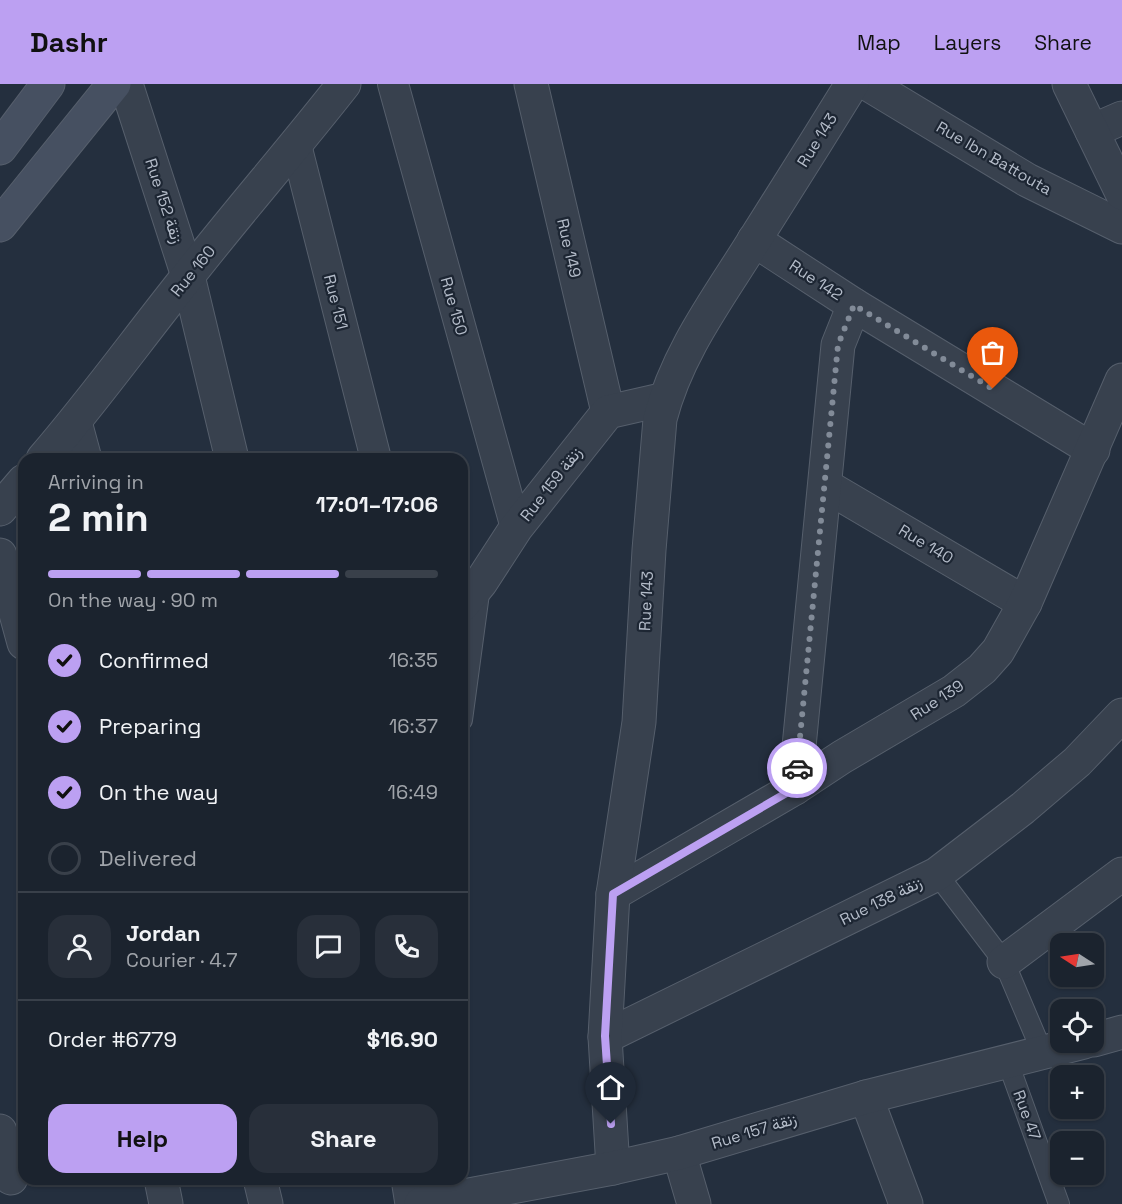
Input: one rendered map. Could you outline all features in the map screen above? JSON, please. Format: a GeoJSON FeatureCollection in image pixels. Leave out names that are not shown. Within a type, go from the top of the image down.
{"type":"FeatureCollection","features":[{"type":"Feature","properties":{"kind":"main road"},"geometry":{"type":"LineString","coordinates":[[0,148],[48,84]]}},
{"type":"Feature","properties":{"kind":"main road"},"geometry":{"type":"LineString","coordinates":[[0,225],[114,84]]}},
{"type":"Feature","properties":{"kind":"street","name":"Rue 152 زنقة"},"geometry":{"type":"LineString","coordinates":[[126,84],[188,276],[231,453]]}},
{"type":"Feature","properties":{"kind":"street","name":"Rue 160"},"geometry":{"type":"LineString","coordinates":[[48,453],[344,84]]}},
{"type":"Feature","properties":{"kind":"street","name":"Rue 150"},"geometry":{"type":"LineString","coordinates":[[393,84],[516,528]]}},
{"type":"Feature","properties":{"kind":"street","name":"Rue 149"},"geometry":{"type":"LineString","coordinates":[[531,84],[608,412]]}},
{"type":"Feature","properties":{"kind":"street","name":"Rue 143"},"geometry":{"type":"LineString","coordinates":[[613,1168],[605,1036],[613,894],[639,722],[651,518],[658,437],[665,399],[697,328],[852,84]]}},
{"type":"Feature","properties":{"kind":"street","name":"Rue Ibn Battouta"},"geometry":{"type":"LineString","coordinates":[[868,84],[1027,180],[1122,227]]}},
{"type":"Feature","properties":{"kind":"street"},"geometry":{"type":"LineString","coordinates":[[1069,84],[1122,193]]}},
{"type":"Feature","properties":{"kind":"street"},"geometry":{"type":"LineString","coordinates":[[1092,131],[1122,118]]}},
{"type":"Feature","properties":{"kind":"street","name":"Rue 151"},"geometry":{"type":"LineString","coordinates":[[296,145],[374,453]]}},
{"type":"Feature","properties":{"kind":"street","name":"Rue 142"},"geometry":{"type":"LineString","coordinates":[[754,240],[854,305],[1093,450]]}},
{"type":"Feature","properties":{"kind":"street"},"geometry":{"type":"LineString","coordinates":[[795,788],[838,345],[854,305]]}},
{"type":"Feature","properties":{"kind":"street","name":"Rue 139"},"geometry":{"type":"LineString","coordinates":[[613,894],[795,788],[842,757],[954,691],[982,669],[998,651],[1025,603],[1122,380]]}},
{"type":"Feature","properties":{"kind":"street"},"geometry":{"type":"LineString","coordinates":[[608,412],[665,399]]}},
{"type":"Feature","properties":{"kind":"street","name":"Rue 159 زنقة"},"geometry":{"type":"LineString","coordinates":[[471,594],[516,528],[608,412]]}},
{"type":"Feature","properties":{"kind":"street"},"geometry":{"type":"LineString","coordinates":[[75,422],[83,453]]}},
{"type":"Feature","properties":{"kind":"street","name":"Rue 140"},"geometry":{"type":"LineString","coordinates":[[826,486],[1025,603]]}},
{"type":"Feature","properties":{"kind":"street"},"geometry":{"type":"LineString","coordinates":[[0,508],[18,488]]}},
{"type":"Feature","properties":{"kind":"street"},"geometry":{"type":"LineString","coordinates":[[0,555],[18,621]]}},
{"type":"Feature","properties":{"kind":"street","name":"Rue 138 زنقة"},"geometry":{"type":"LineString","coordinates":[[605,1036],[937,873],[1023,808],[1077,762],[1122,715]]}},
{"type":"Feature","properties":{"kind":"street"},"geometry":{"type":"LineString","coordinates":[[1004,962],[1122,874]]}},
{"type":"Feature","properties":{"kind":"street"},"geometry":{"type":"LineString","coordinates":[[1104,1037],[1122,1032]]}},
{"type":"Feature","properties":{"kind":"street","name":"Rue 157 زنقة"},"geometry":{"type":"LineString","coordinates":[[421,1204],[613,1168],[679,1153],[866,1097],[1007,1060],[1050,1052]]}},
{"type":"Feature","properties":{"kind":"street"},"geometry":{"type":"LineString","coordinates":[[866,1097],[906,1204]]}},
{"type":"Feature","properties":{"kind":"street"},"geometry":{"type":"LineString","coordinates":[[0,1131],[12,1179]]}},
{"type":"Feature","properties":{"kind":"street"},"geometry":{"type":"LineString","coordinates":[[679,1153],[694,1204]]}},
{"type":"Feature","properties":{"kind":"street"},"geometry":{"type":"LineString","coordinates":[[161,1185],[166,1204]]}},
{"type":"Feature","properties":{"kind":"street"},"geometry":{"type":"LineString","coordinates":[[261,1185],[266,1204]]}},
{"type":"Feature","properties":{"kind":"street"},"geometry":{"type":"LineString","coordinates":[[409,1185],[412,1204]]}},
{"type":"Feature","properties":{"kind":"lane"},"geometry":{"type":"LineString","coordinates":[[468,636],[471,594]]}},
{"type":"Feature","properties":{"kind":"lane"},"geometry":{"type":"LineString","coordinates":[[937,873],[1004,962],[1043,1054]]}},
{"type":"Feature","properties":{"kind":"lane","name":"Rue 47"},"geometry":{"type":"LineString","coordinates":[[1007,1060],[1059,1204]]}},
{"type":"Feature","properties":{"kind":"way so far"},"geometry":{"type":"LineString","coordinates":[[797,768],[824,509],[838,345],[854,305],[993,389]]}},
{"type":"Feature","properties":{"kind":"route"},"geometry":{"type":"LineString","coordinates":[[611,1124],[605,1036],[613,894],[795,788],[797,768]]}}]}
